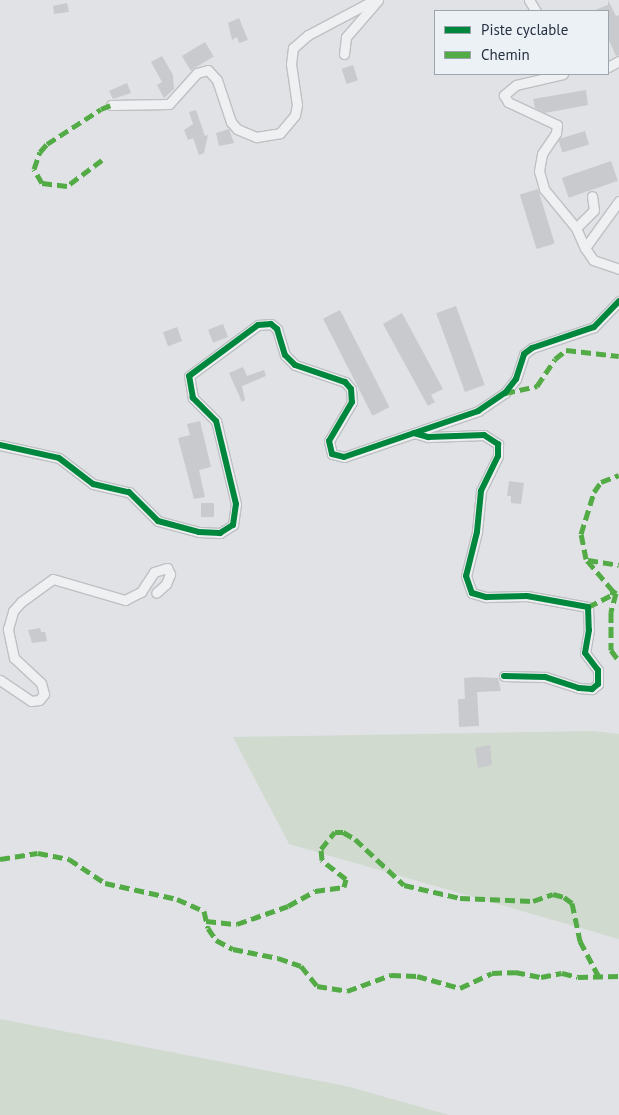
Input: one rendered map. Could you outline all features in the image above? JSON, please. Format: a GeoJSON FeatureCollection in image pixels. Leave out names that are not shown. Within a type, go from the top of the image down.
{"type":"FeatureCollection","features":[{"type":"Feature","properties":{"kind":"street"},"geometry":{"type":"LineString","coordinates":[[111,106],[169,104],[197,74],[208,70],[217,80],[231,122],[237,129],[256,137],[280,133],[295,115],[297,105],[291,64],[294,48],[308,35],[374,0]]}},
{"type":"Feature","properties":{"kind":"street"},"geometry":{"type":"LineString","coordinates":[[344,54],[346,37],[378,0]]}},
{"type":"Feature","properties":{"kind":"street"},"geometry":{"type":"LineString","coordinates":[[559,75],[516,85],[504,95],[508,102],[557,125],[556,133],[542,154],[538,170],[544,189],[576,228],[593,260],[619,270]]}},
{"type":"Feature","properties":{"kind":"street"},"geometry":{"type":"LineString","coordinates":[[576,228],[594,210],[592,196]]}},
{"type":"Feature","properties":{"kind":"street"},"geometry":{"type":"LineString","coordinates":[[585,248],[619,201]]}},
{"type":"Feature","properties":{"kind":"street"},"geometry":{"type":"LineString","coordinates":[[0,445],[30,449],[59,458],[93,484],[129,492],[158,521],[199,532],[220,533],[233,525],[236,504],[216,421],[193,398],[190,390],[189,376],[192,371],[258,325],[266,323],[277,329],[289,361],[345,382],[351,389],[352,402],[329,441],[329,450],[335,456],[344,458],[478,411],[500,398],[516,378],[520,362],[532,348],[594,327],[619,301]]}},
{"type":"Feature","properties":{"kind":"street"},"geometry":{"type":"LineString","coordinates":[[414,433],[428,437],[484,435],[498,444],[498,456],[481,490],[477,532],[466,576],[472,593],[486,597],[527,596],[588,607],[589,630],[585,653],[598,670],[598,684],[592,688],[579,688],[545,677],[504,676]]}},
{"type":"Feature","properties":{"kind":"street"},"geometry":{"type":"LineString","coordinates":[[0,680],[31,701],[39,700],[44,694],[40,683],[14,658],[8,629],[13,612],[20,602],[53,579],[125,600],[136,596],[154,572],[166,568],[170,574],[166,584],[156,593]]}},
{"type":"Feature","properties":{"kind":"shaded area"},"geometry":{"type":"Polygon","coordinates":[[[593,731],[619,734],[619,939],[289,844],[233,737],[593,731]]]}},
{"type":"Feature","properties":{"kind":"shaded area"},"geometry":{"type":"Polygon","coordinates":[[[0,1019],[346,1086],[449,1115],[0,1115],[0,1019]]]}},
{"type":"Feature","properties":{"kind":"building"},"geometry":{"type":"Polygon","coordinates":[[[608,0],[616,16],[619,15],[619,55],[616,56],[609,40],[609,10],[595,10],[608,5],[608,0]]]}},
{"type":"Feature","properties":{"kind":"building"},"geometry":{"type":"Polygon","coordinates":[[[67,3],[69,12],[54,14],[53,6],[67,3]]]}},
{"type":"Feature","properties":{"kind":"building"},"geometry":{"type":"Polygon","coordinates":[[[239,18],[248,40],[239,43],[237,37],[232,40],[228,23],[239,18]]]}},
{"type":"Feature","properties":{"kind":"building"},"geometry":{"type":"Polygon","coordinates":[[[205,42],[214,57],[191,70],[182,56],[205,42]]]}},
{"type":"Feature","properties":{"kind":"building"},"geometry":{"type":"Polygon","coordinates":[[[162,56],[173,75],[174,89],[164,98],[157,85],[162,82],[151,62],[162,56]]]}},
{"type":"Feature","properties":{"kind":"building"},"geometry":{"type":"Polygon","coordinates":[[[353,65],[358,80],[347,84],[342,69],[353,65]]]}},
{"type":"Feature","properties":{"kind":"building"},"geometry":{"type":"Polygon","coordinates":[[[127,83],[131,93],[113,99],[109,91],[127,83]]]}},
{"type":"Feature","properties":{"kind":"building"},"geometry":{"type":"Polygon","coordinates":[[[586,90],[588,105],[545,113],[535,108],[533,99],[586,90]]]}},
{"type":"Feature","properties":{"kind":"building"},"geometry":{"type":"Polygon","coordinates":[[[196,110],[205,136],[208,135],[204,153],[199,155],[193,138],[188,140],[184,130],[193,124],[189,112],[196,110]]]}},
{"type":"Feature","properties":{"kind":"building"},"geometry":{"type":"Polygon","coordinates":[[[229,129],[234,143],[219,146],[216,133],[229,129]]]}},
{"type":"Feature","properties":{"kind":"building"},"geometry":{"type":"Polygon","coordinates":[[[585,131],[589,144],[562,153],[558,139],[585,131]]]}},
{"type":"Feature","properties":{"kind":"building"},"geometry":{"type":"Polygon","coordinates":[[[611,161],[618,181],[569,198],[562,178],[611,161]]]}},
{"type":"Feature","properties":{"kind":"building"},"geometry":{"type":"Polygon","coordinates":[[[538,189],[555,244],[536,249],[520,195],[538,189]]]}},
{"type":"Feature","properties":{"kind":"building"},"geometry":{"type":"Polygon","coordinates":[[[456,306],[485,385],[465,392],[436,313],[456,306]]]}},
{"type":"Feature","properties":{"kind":"building"},"geometry":{"type":"Polygon","coordinates":[[[340,310],[389,407],[373,416],[323,319],[340,310]]]}},
{"type":"Feature","properties":{"kind":"building"},"geometry":{"type":"Polygon","coordinates":[[[402,313],[443,389],[431,395],[435,402],[428,406],[383,324],[402,313]]]}},
{"type":"Feature","properties":{"kind":"building"},"geometry":{"type":"Polygon","coordinates":[[[223,324],[228,337],[213,343],[208,330],[223,324]]]}},
{"type":"Feature","properties":{"kind":"building"},"geometry":{"type":"Polygon","coordinates":[[[177,327],[182,341],[168,346],[163,332],[177,327]]]}},
{"type":"Feature","properties":{"kind":"building"},"geometry":{"type":"Polygon","coordinates":[[[243,367],[247,376],[264,370],[266,376],[242,386],[245,400],[242,402],[229,373],[243,367]]]}},
{"type":"Feature","properties":{"kind":"building"},"geometry":{"type":"Polygon","coordinates":[[[200,421],[211,467],[199,470],[205,497],[194,499],[178,438],[190,435],[187,424],[200,421]]]}},
{"type":"Feature","properties":{"kind":"building"},"geometry":{"type":"Polygon","coordinates":[[[509,481],[524,483],[521,504],[511,503],[511,496],[507,496],[509,481]]]}},
{"type":"Feature","properties":{"kind":"building"},"geometry":{"type":"Polygon","coordinates":[[[201,503],[214,503],[214,517],[201,517],[201,503]]]}},
{"type":"Feature","properties":{"kind":"building"},"geometry":{"type":"Polygon","coordinates":[[[40,628],[41,632],[45,632],[47,641],[32,643],[28,630],[40,628]]]}},
{"type":"Feature","properties":{"kind":"building"},"geometry":{"type":"Polygon","coordinates":[[[464,678],[498,678],[501,691],[477,692],[479,726],[459,727],[458,699],[465,699],[464,678]]]}},
{"type":"Feature","properties":{"kind":"building"},"geometry":{"type":"Polygon","coordinates":[[[490,745],[492,765],[478,768],[475,748],[490,745]]]}},
{"type":"Feature","properties":{"kind":"marked path"},"geometry":{"type":"LineString","coordinates":[[102,160],[67,186],[42,183],[34,169],[40,152],[47,144],[101,109],[111,105]]}},
{"type":"Feature","properties":{"kind":"marked path"},"geometry":{"type":"LineString","coordinates":[[505,393],[537,386],[555,359],[566,350],[619,356]]}},
{"type":"Feature","properties":{"kind":"marked path"},"geometry":{"type":"LineString","coordinates":[[588,607],[612,595],[613,591],[586,559],[581,534],[594,492],[601,482],[619,475]]}},
{"type":"Feature","properties":{"kind":"marked path"},"geometry":{"type":"LineString","coordinates":[[588,560],[619,565]]}},
{"type":"Feature","properties":{"kind":"marked path"},"geometry":{"type":"LineString","coordinates":[[613,591],[616,593],[611,612],[611,650],[619,661]]}},
{"type":"Feature","properties":{"kind":"marked path"},"geometry":{"type":"LineString","coordinates":[[206,921],[237,924],[288,906],[315,891],[344,887],[346,879],[322,860],[321,849],[335,832],[343,832],[355,839],[404,885],[460,898],[533,901],[553,894],[564,897],[572,903],[580,941],[599,977]]}},
{"type":"Feature","properties":{"kind":"marked path"},"geometry":{"type":"LineString","coordinates":[[0,859],[38,853],[69,859],[105,883],[177,899],[204,911],[208,928],[216,940],[233,949],[278,958],[301,966],[317,986],[347,991],[391,975],[417,976],[460,988],[492,973],[515,972],[541,977],[562,973],[578,977],[619,976]]}},
{"type":"Feature","properties":{"kind":"cycle path"},"geometry":{"type":"LineString","coordinates":[[0,445],[59,458],[93,484],[129,492],[158,521],[199,532],[220,533],[233,525],[236,504],[216,421],[193,398],[189,376],[258,325],[271,324],[277,329],[285,355],[295,365],[345,382],[351,389],[352,402],[329,441],[332,454],[344,457],[478,411],[505,393],[516,379],[524,354],[532,348],[594,327],[619,301]]}},
{"type":"Feature","properties":{"kind":"cycle path"},"geometry":{"type":"LineString","coordinates":[[414,433],[428,437],[484,435],[498,444],[498,456],[481,491],[477,532],[466,576],[472,593],[486,597],[527,596],[588,607],[589,630],[585,653],[598,670],[598,684],[592,689],[579,688],[545,677],[504,676]]}}]}
